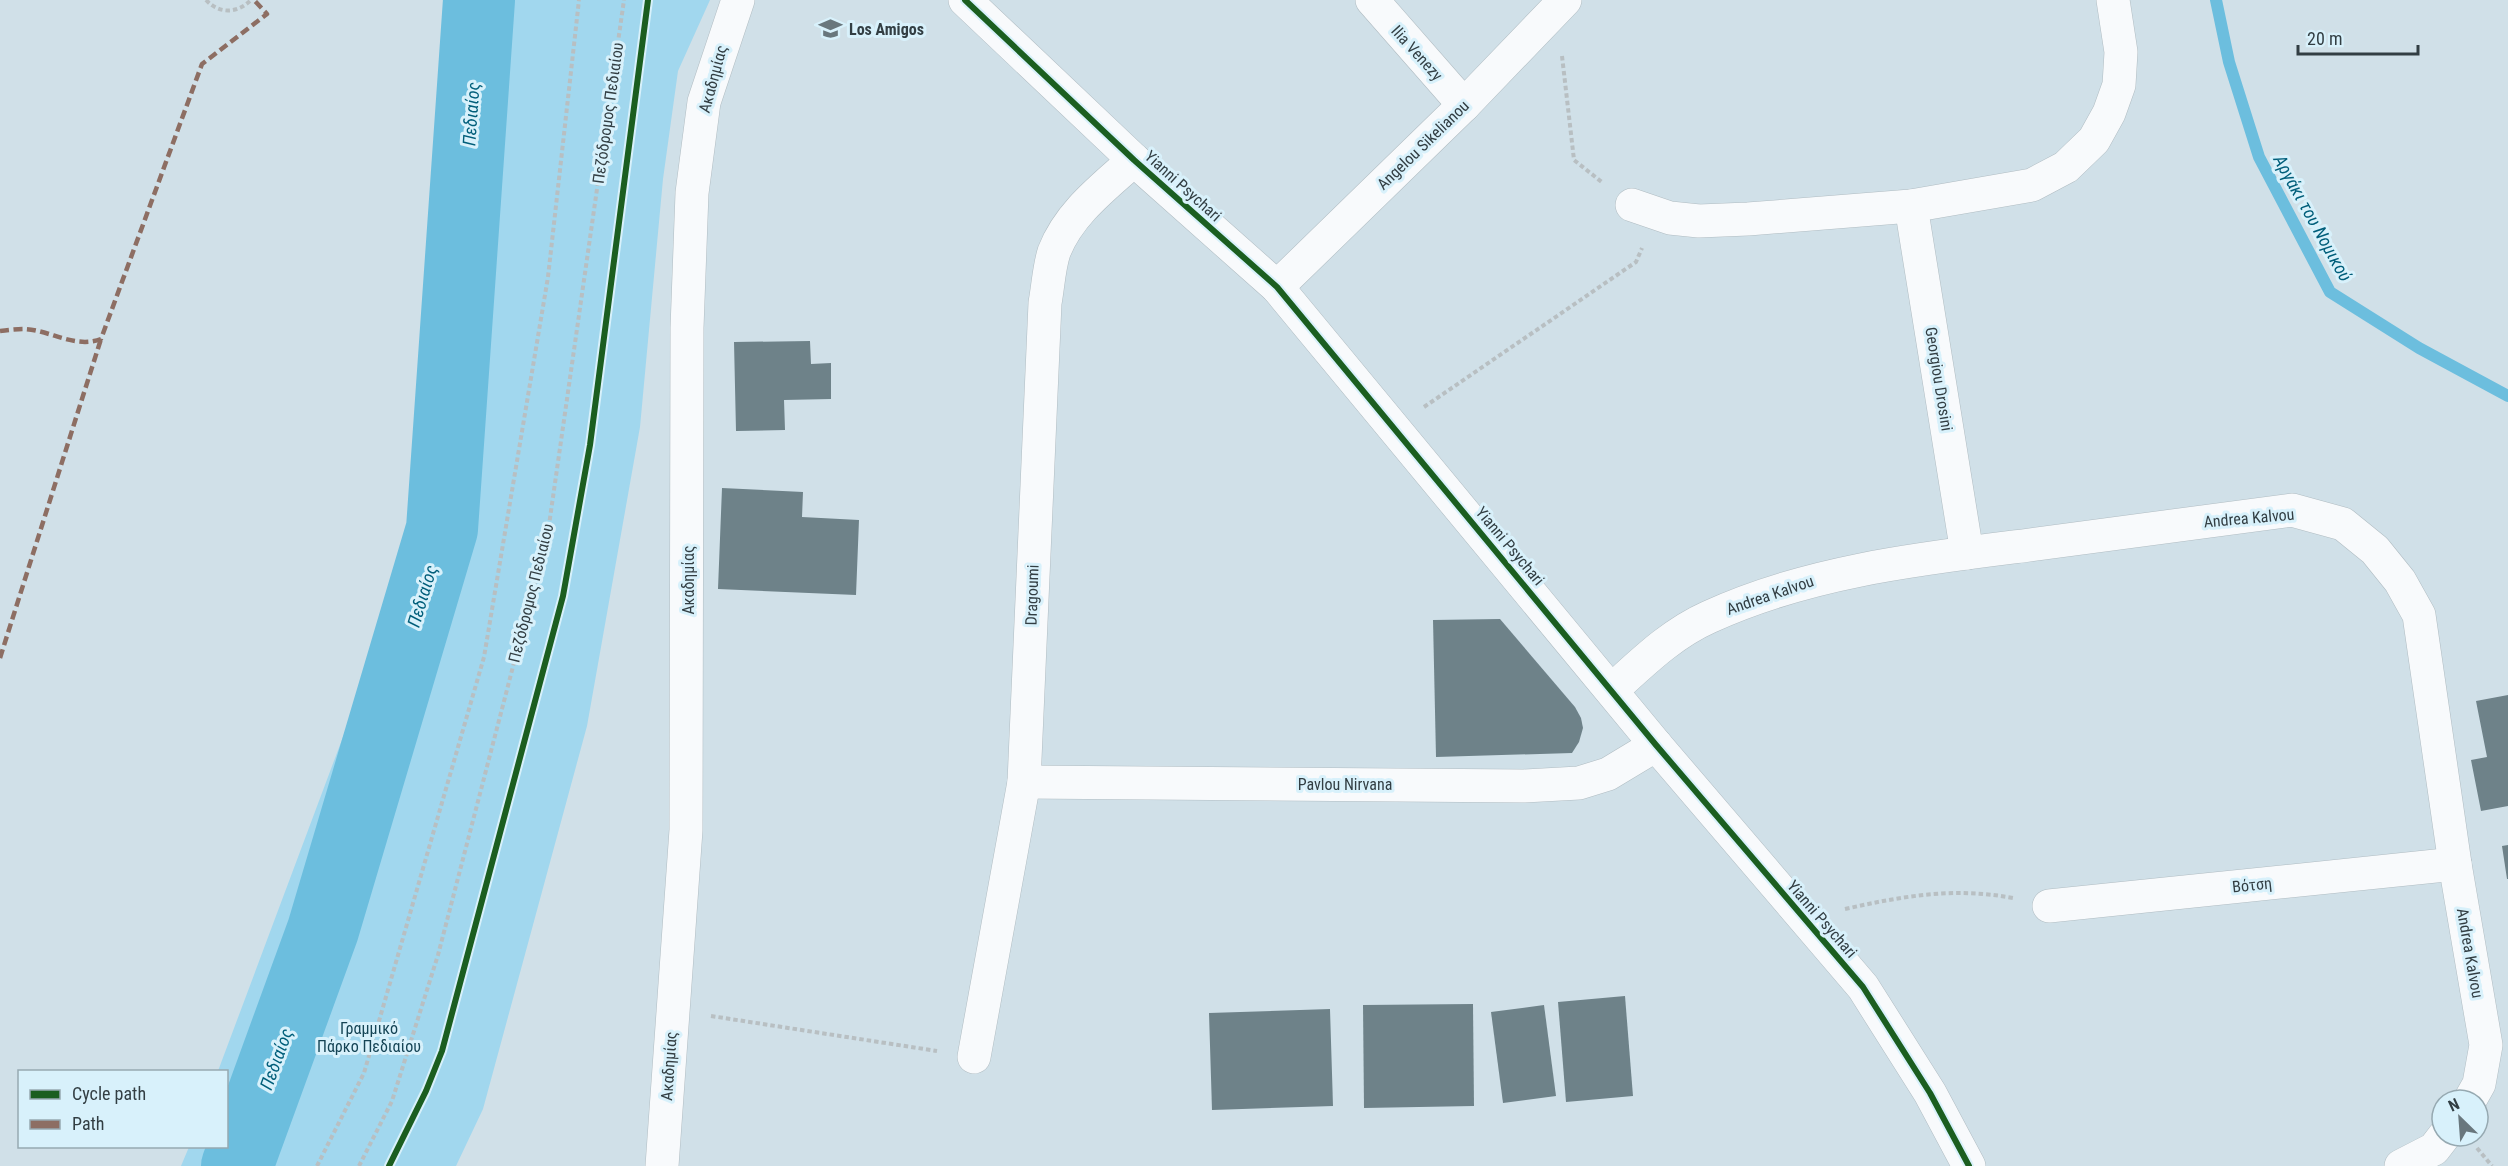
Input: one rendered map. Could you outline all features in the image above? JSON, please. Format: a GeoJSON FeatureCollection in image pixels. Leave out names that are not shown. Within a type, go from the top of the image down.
{"type":"FeatureCollection","features":[{"type":"Feature","properties":{"kind":"street","name":"Ακαδημίας"},"geometry":{"type":"LineString","coordinates":[[662,1166],[686,830],[687,328],[692,193],[704,102],[738,0]]}},
{"type":"Feature","properties":{"kind":"street","name":"Yianni Psychari"},"geometry":{"type":"LineString","coordinates":[[965,0],[1134,160],[1278,287],[1656,746],[1863,987],[1930,1092],[1969,1166]]}},
{"type":"Feature","properties":{"kind":"street","name":"Ilia Venezy"},"geometry":{"type":"LineString","coordinates":[[1372,0],[1464,105]]}},
{"type":"Feature","properties":{"kind":"street"},"geometry":{"type":"LineString","coordinates":[[1646,210],[1670,218],[1699,221],[1911,206],[2032,185],[2066,167],[2094,140],[2109,113],[2119,85],[2121,52],[2113,0]]}},
{"type":"Feature","properties":{"kind":"street","name":"Angelou Sikelianou"},"geometry":{"type":"LineString","coordinates":[[1278,287],[1464,105],[1561,4]]}},
{"type":"Feature","properties":{"kind":"street","name":"Dragoumi"},"geometry":{"type":"LineString","coordinates":[[974,1057],[1024,782],[1047,293],[1054,254],[1065,231],[1083,206],[1134,160]]}},
{"type":"Feature","properties":{"kind":"street","name":"Georgiou Drosini"},"geometry":{"type":"LineString","coordinates":[[1911,206],[1967,553]]}},
{"type":"Feature","properties":{"kind":"street","name":"Andrea Kalvou"},"geometry":{"type":"LineString","coordinates":[[1612,690],[1669,639],[1708,617],[1758,597],[1830,576],[1967,553],[2292,510],[2343,524],[2375,550],[2400,580],[2419,615],[2455,864],[2486,1045],[2476,1088]]}},
{"type":"Feature","properties":{"kind":"street","name":"Pavlou Nirvana"},"geometry":{"type":"LineString","coordinates":[[1024,782],[1524,786],[1579,783],[1608,774],[1656,746]]}},
{"type":"Feature","properties":{"kind":"street","name":"Βότση"},"geometry":{"type":"LineString","coordinates":[[2049,906],[2455,864]]}},
{"type":"Feature","properties":{"kind":"street"},"geometry":{"type":"LineString","coordinates":[[2401,1166],[2435,1148]]}},
{"type":"Feature","properties":{"kind":"path"},"geometry":{"type":"LineString","coordinates":[[206,0],[211,6],[229,12],[251,0]]}},
{"type":"Feature","properties":{"kind":"path"},"geometry":{"type":"LineString","coordinates":[[317,1166],[364,1073],[484,657],[548,277],[579,0]]}},
{"type":"Feature","properties":{"kind":"path"},"geometry":{"type":"LineString","coordinates":[[1394,428],[1636,262],[1646,210],[1574,160],[1561,4]]}},
{"type":"Feature","properties":{"kind":"path"},"geometry":{"type":"LineString","coordinates":[[1804,918],[1907,895],[1982,892],[2049,906]]}},
{"type":"Feature","properties":{"kind":"path"},"geometry":{"type":"LineString","coordinates":[[673,1011],[974,1057]]}},
{"type":"Feature","properties":{"kind":"green space","name":"Γραμμικό Πάρκο Πεδιαίου"},"geometry":{"type":"Polygon","coordinates":[[[510,0],[710,0],[678,71],[663,179],[640,427],[587,726],[483,1109],[456,1166],[181,1166],[189,1148],[228,1148],[228,1070],[218,1070],[454,440],[502,93],[510,0]]]}},
{"type":"Feature","properties":{"kind":"building"},"geometry":{"type":"Polygon","coordinates":[[[810,341],[811,364],[831,363],[831,399],[784,400],[785,430],[736,431],[734,342],[810,341]]]}},
{"type":"Feature","properties":{"kind":"building"},"geometry":{"type":"Polygon","coordinates":[[[722,488],[803,492],[802,517],[859,520],[856,595],[718,589],[722,488]]]}},
{"type":"Feature","properties":{"kind":"building"},"geometry":{"type":"Polygon","coordinates":[[[1500,619],[1575,707],[1583,728],[1579,742],[1572,753],[1436,757],[1433,620],[1500,619]]]}},
{"type":"Feature","properties":{"kind":"building"},"geometry":{"type":"Polygon","coordinates":[[[2508,695],[2508,806],[2481,811],[2471,760],[2487,757],[2476,701],[2508,695]]]}},
{"type":"Feature","properties":{"kind":"building"},"geometry":{"type":"Polygon","coordinates":[[[2508,845],[2508,879],[2507,879],[2502,846],[2508,845]]]}},
{"type":"Feature","properties":{"kind":"building"},"geometry":{"type":"Polygon","coordinates":[[[1625,996],[1633,1096],[1566,1102],[1558,1002],[1625,996]]]}},
{"type":"Feature","properties":{"kind":"building"},"geometry":{"type":"Polygon","coordinates":[[[1473,1004],[1474,1106],[1364,1108],[1363,1005],[1473,1004]]]}},
{"type":"Feature","properties":{"kind":"building"},"geometry":{"type":"Polygon","coordinates":[[[1544,1005],[1556,1096],[1503,1103],[1491,1012],[1544,1005]]]}},
{"type":"Feature","properties":{"kind":"building"},"geometry":{"type":"Polygon","coordinates":[[[1330,1009],[1333,1106],[1212,1110],[1209,1013],[1330,1009]]]}},
{"type":"Feature","properties":{"kind":"waterway","name":"Πεδιαίος"},"geometry":{"type":"LineString","coordinates":[[237,1166],[323,930],[442,529],[479,0]]}},
{"type":"Feature","properties":{"kind":"waterway","name":"Αργάκι του Νομικού"},"geometry":{"type":"LineString","coordinates":[[2216,0],[2229,62],[2259,157],[2330,292],[2419,348],[2508,396]]}},
{"type":"Feature","properties":{"kind":"marked path"},"geometry":{"type":"LineString","coordinates":[[0,331],[34,330],[82,342],[101,339],[202,64],[267,14],[254,0]]}},
{"type":"Feature","properties":{"kind":"marked path"},"geometry":{"type":"LineString","coordinates":[[0,658],[101,339]]}},
{"type":"Feature","properties":{"kind":"cycle path"},"geometry":{"type":"LineString","coordinates":[[389,1166],[426,1091],[442,1051],[563,596],[590,445],[648,0]]}},
{"type":"Feature","properties":{"kind":"cycle path"},"geometry":{"type":"LineString","coordinates":[[965,0],[1134,160],[1277,287],[1656,745],[1863,987],[1930,1093],[1969,1166]]}},
{"type":"Feature","properties":{"kind":"place","name":"Los Amigos"},"geometry":{"type":"Point","coordinates":[831,29]}}]}
